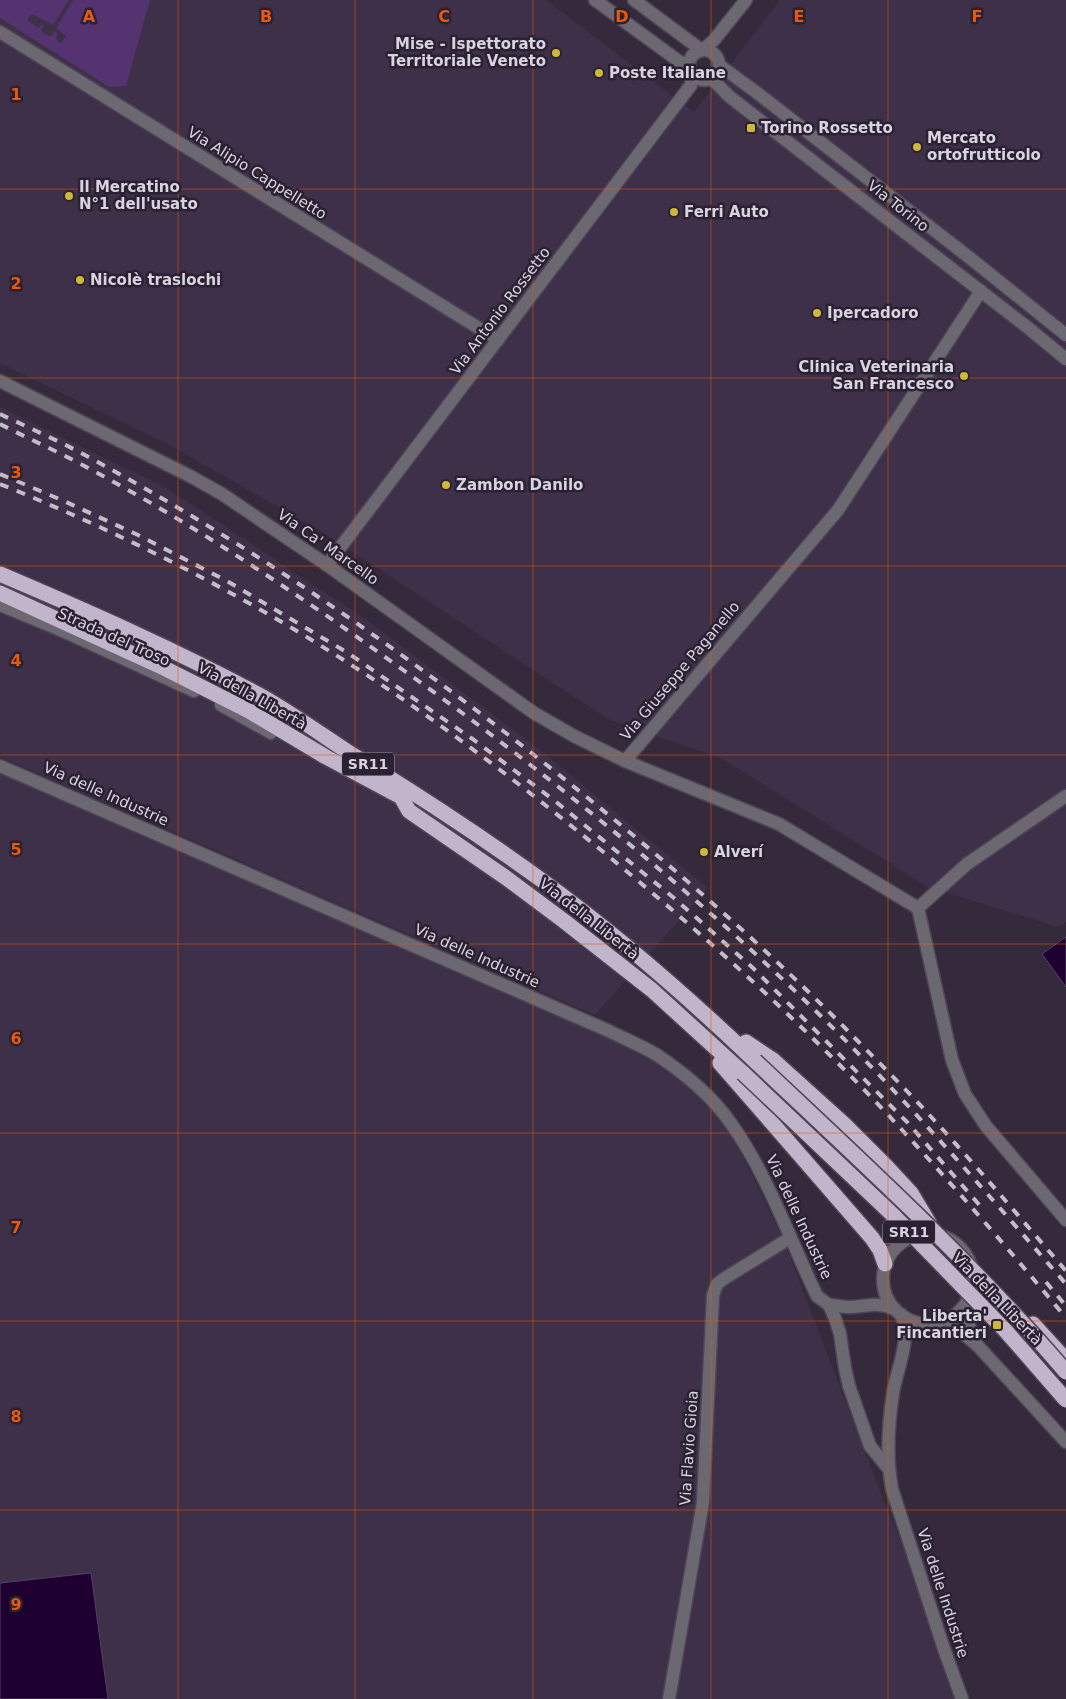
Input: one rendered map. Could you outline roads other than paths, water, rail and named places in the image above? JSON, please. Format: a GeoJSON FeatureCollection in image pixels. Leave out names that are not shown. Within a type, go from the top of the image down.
{"type":"FeatureCollection","features":[{"type":"Feature","properties":{"kind":"highway","name":"Via della Libertà"},"geometry":{"type":"LineString","coordinates":[[0,574],[69,604],[264,698],[392,779],[540,880],[651,967],[702,1010],[909,1207],[976,1274],[1066,1372]]}},
{"type":"Feature","properties":{"kind":"highway","name":"Via della Libertà"},"geometry":{"type":"LineString","coordinates":[[0,593],[216,694],[326,757],[401,797],[409,811],[505,876],[652,990],[894,1216],[1005,1330],[1066,1400]]}},
{"type":"Feature","properties":{"kind":"highway"},"geometry":{"type":"LineString","coordinates":[[702,1010],[773,1060],[844,1124],[888,1167],[910,1193],[934,1230],[942,1235]]}},
{"type":"Feature","properties":{"kind":"highway"},"geometry":{"type":"LineString","coordinates":[[686,1021],[720,1064],[872,1238],[880,1250],[885,1264]]}},
{"type":"Feature","properties":{"kind":"highway"},"geometry":{"type":"LineString","coordinates":[[974,1273],[1021,1311],[1066,1360]]}},
{"type":"Feature","properties":{"kind":"street"},"geometry":{"type":"LineString","coordinates":[[595,0],[691,70],[699,78],[711,78],[716,72],[709,55],[714,40],[746,0]]}},
{"type":"Feature","properties":{"kind":"street","name":"Via Torino"},"geometry":{"type":"LineString","coordinates":[[634,0],[709,55],[1066,334]]}},
{"type":"Feature","properties":{"kind":"street","name":"Via Alipio Cappelletto"},"geometry":{"type":"LineString","coordinates":[[0,32],[498,340]]}},
{"type":"Feature","properties":{"kind":"street"},"geometry":{"type":"LineString","coordinates":[[691,70],[693,55],[709,55]]}},
{"type":"Feature","properties":{"kind":"street","name":"Via Antonio Rossetto"},"geometry":{"type":"LineString","coordinates":[[326,565],[692,85],[691,70]]}},
{"type":"Feature","properties":{"kind":"street","name":"Via Torino"},"geometry":{"type":"LineString","coordinates":[[711,78],[734,100],[1066,359]]}},
{"type":"Feature","properties":{"kind":"street","name":"Via Giuseppe Paganello"},"geometry":{"type":"LineString","coordinates":[[918,908],[779,824],[625,761],[838,510],[980,291]]}},
{"type":"Feature","properties":{"kind":"street","name":"Via Ca' Marcello"},"geometry":{"type":"LineString","coordinates":[[0,381],[190,476],[222,494],[326,565],[534,714],[625,761]]}},
{"type":"Feature","properties":{"kind":"street","name":"Strada del Troso"},"geometry":{"type":"LineString","coordinates":[[0,606],[63,631],[208,697],[314,756],[401,797]]}},
{"type":"Feature","properties":{"kind":"street","name":"Via delle Industrie"},"geometry":{"type":"LineString","coordinates":[[0,766],[600,1027],[656,1054],[684,1075],[708,1096],[729,1121],[752,1157],[817,1296],[828,1305],[835,1318],[840,1334],[844,1368],[870,1446],[888,1468]]}},
{"type":"Feature","properties":{"kind":"street"},"geometry":{"type":"LineString","coordinates":[[1066,796],[967,864],[918,908],[952,1060],[965,1094],[986,1126],[1066,1220]]}},
{"type":"Feature","properties":{"kind":"street"},"geometry":{"type":"LineString","coordinates":[[898,1312],[884,1291],[883,1277],[885,1264],[897,1246],[914,1235],[928,1233],[942,1235],[954,1241],[964,1250],[970,1260],[974,1273],[973,1285],[968,1301],[955,1315],[933,1323],[910,1337],[904,1347]]}},
{"type":"Feature","properties":{"kind":"street","name":"Via Flavio Gioia"},"geometry":{"type":"LineString","coordinates":[[669,1699],[703,1502],[713,1295],[717,1284],[725,1278],[790,1238]]}},
{"type":"Feature","properties":{"kind":"street"},"geometry":{"type":"LineString","coordinates":[[866,1304],[880,1293],[884,1283]]}},
{"type":"Feature","properties":{"kind":"street","name":"Via della Libertà"},"geometry":{"type":"LineString","coordinates":[[968,1301],[967,1317],[970,1330],[978,1346]]}},
{"type":"Feature","properties":{"kind":"street"},"geometry":{"type":"LineString","coordinates":[[828,1305],[847,1307],[866,1304],[886,1305],[910,1320],[933,1323]]}},
{"type":"Feature","properties":{"kind":"street","name":"Via delle Industrie"},"geometry":{"type":"LineString","coordinates":[[898,1312],[905,1323],[906,1334],[894,1392],[889,1429],[888,1468],[892,1489],[962,1699]]}},
{"type":"Feature","properties":{"kind":"street","name":"Via della Libertà"},"geometry":{"type":"LineString","coordinates":[[933,1323],[951,1326],[965,1334],[1066,1442]]}},
{"type":"Feature","properties":{"kind":"railway"},"geometry":{"type":"LineString","coordinates":[[0,414],[71,448],[145,489],[271,565],[452,692],[568,782],[711,902],[814,997],[923,1108],[1066,1271]]}},
{"type":"Feature","properties":{"kind":"railway"},"geometry":{"type":"LineString","coordinates":[[0,424],[127,489],[228,550],[374,649],[469,718],[565,792],[705,909],[838,1033],[926,1125],[1066,1284]]}},
{"type":"Feature","properties":{"kind":"railway"},"geometry":{"type":"LineString","coordinates":[[0,474],[138,535],[227,581],[348,653],[474,740],[555,801],[674,898],[753,968],[908,1123],[982,1208]]}},
{"type":"Feature","properties":{"kind":"railway"},"geometry":{"type":"LineString","coordinates":[[0,484],[132,542],[260,609],[377,681],[478,753],[543,803],[684,920],[760,988],[833,1058],[945,1177],[1066,1318]]}},
{"type":"Feature","properties":{"kind":"railway"},"geometry":{"type":"LineString","coordinates":[[1046,1282],[1066,1306]]}},
{"type":"Feature","properties":{"kind":"place","name":"Mise - Ispettorato Territoriale Veneto"},"geometry":{"type":"Point","coordinates":[556,53]}},
{"type":"Feature","properties":{"kind":"place","name":"Poste Italiane"},"geometry":{"type":"Point","coordinates":[599,73]}},
{"type":"Feature","properties":{"kind":"place","name":"Torino Rossetto"},"geometry":{"type":"Point","coordinates":[751,128]}},
{"type":"Feature","properties":{"kind":"place","name":"Mercato ortofrutticolo"},"geometry":{"type":"Point","coordinates":[917,147]}},
{"type":"Feature","properties":{"kind":"place","name":"Il Mercatino N°1 dell'usato"},"geometry":{"type":"Point","coordinates":[69,196]}},
{"type":"Feature","properties":{"kind":"place","name":"Ferri Auto"},"geometry":{"type":"Point","coordinates":[674,212]}},
{"type":"Feature","properties":{"kind":"place","name":"Nicolè traslochi"},"geometry":{"type":"Point","coordinates":[80,280]}},
{"type":"Feature","properties":{"kind":"place","name":"Ipercadoro"},"geometry":{"type":"Point","coordinates":[817,313]}},
{"type":"Feature","properties":{"kind":"place","name":"Clinica Veterinaria San Francesco"},"geometry":{"type":"Point","coordinates":[964,376]}},
{"type":"Feature","properties":{"kind":"place","name":"Zambon Danilo"},"geometry":{"type":"Point","coordinates":[446,485]}},
{"type":"Feature","properties":{"kind":"place","name":"Alverí"},"geometry":{"type":"Point","coordinates":[704,852]}},
{"type":"Feature","properties":{"kind":"place","name":"Liberta' Fincantieri"},"geometry":{"type":"Point","coordinates":[997,1325]}}]}
